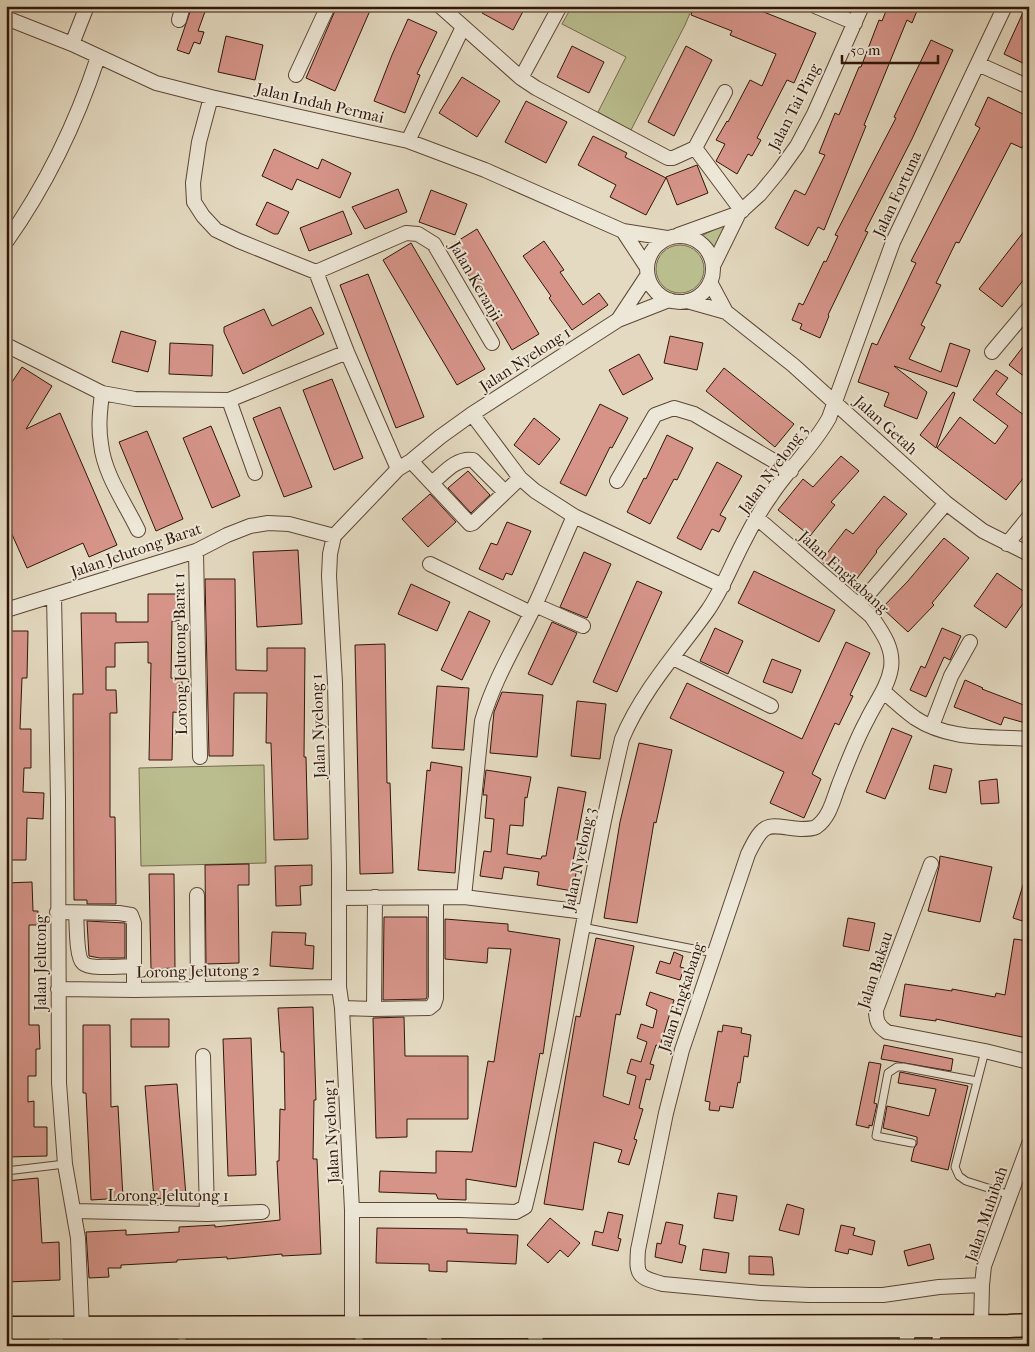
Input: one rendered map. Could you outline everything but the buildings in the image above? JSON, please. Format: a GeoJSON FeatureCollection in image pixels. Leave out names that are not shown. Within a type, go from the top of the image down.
{"type":"FeatureCollection","features":[{"type":"Feature","properties":{"kind":"main road"},"geometry":{"type":"LineString","coordinates":[[6,1328],[56,1337],[82,1328],[182,1337],[357,1334],[434,1336],[937,1336],[981,1326],[1029,1325]]}},
{"type":"Feature","properties":{"kind":"street"},"geometry":{"type":"LineString","coordinates":[[72,44],[87,6]]}},
{"type":"Feature","properties":{"kind":"street"},"geometry":{"type":"LineString","coordinates":[[296,75],[328,6]]}},
{"type":"Feature","properties":{"kind":"street"},"geometry":{"type":"LineString","coordinates":[[440,6],[521,78],[668,158],[673,158],[695,148],[725,92]]}},
{"type":"Feature","properties":{"kind":"street"},"geometry":{"type":"LineString","coordinates":[[521,78],[560,6]]}},
{"type":"Feature","properties":{"kind":"street"},"geometry":{"type":"LineString","coordinates":[[815,6],[854,23]]}},
{"type":"Feature","properties":{"kind":"street","name":"Jalan Tai Ping"},"geometry":{"type":"LineString","coordinates":[[713,266],[740,212],[760,194],[780,171],[797,146],[814,114],[862,6]]}},
{"type":"Feature","properties":{"kind":"street","name":"Jalan Fortuna"},"geometry":{"type":"LineString","coordinates":[[834,402],[893,242],[1005,6]]}},
{"type":"Feature","properties":{"kind":"street","name":"Jalan Indah Permai"},"geometry":{"type":"LineString","coordinates":[[6,18],[72,44],[156,82],[211,97],[408,141],[485,170],[623,231],[670,237]]}},
{"type":"Feature","properties":{"kind":"street"},"geometry":{"type":"LineString","coordinates":[[408,141],[463,27]]}},
{"type":"Feature","properties":{"kind":"street"},"geometry":{"type":"LineString","coordinates":[[6,242],[37,195],[60,155],[86,96],[98,57]]}},
{"type":"Feature","properties":{"kind":"street"},"geometry":{"type":"LineString","coordinates":[[978,64],[1029,87]]}},
{"type":"Feature","properties":{"kind":"street"},"geometry":{"type":"LineString","coordinates":[[211,97],[199,142],[193,183],[194,202],[203,216],[216,230],[316,272],[347,352],[398,470]]}},
{"type":"Feature","properties":{"kind":"street"},"geometry":{"type":"LineString","coordinates":[[647,271],[649,256],[654,248],[670,237],[740,212],[695,148]]}},
{"type":"Feature","properties":{"kind":"street"},"geometry":{"type":"LineString","coordinates":[[623,231],[647,271],[650,285],[656,292],[674,302],[687,301],[726,312]]}},
{"type":"Feature","properties":{"kind":"street","name":"Jalan Keranji"},"geometry":{"type":"LineString","coordinates":[[316,272],[406,233],[418,234],[434,244],[492,343]]}},
{"type":"Feature","properties":{"kind":"street"},"geometry":{"type":"LineString","coordinates":[[670,237],[689,237],[698,240],[705,247],[713,266],[710,282],[702,293],[687,301]]}},
{"type":"Feature","properties":{"kind":"street","name":"Jalan Nyelong 1"},"geometry":{"type":"LineString","coordinates":[[357,1334],[342,1008],[339,987],[335,683],[329,576],[330,554],[334,536],[398,470],[440,437],[472,414],[618,320],[647,271]]}},
{"type":"Feature","properties":{"kind":"street"},"geometry":{"type":"LineString","coordinates":[[710,282],[726,312]]}},
{"type":"Feature","properties":{"kind":"street"},"geometry":{"type":"LineString","coordinates":[[618,320],[669,300]]}},
{"type":"Feature","properties":{"kind":"street"},"geometry":{"type":"LineString","coordinates":[[992,352],[1029,308]]}},
{"type":"Feature","properties":{"kind":"street","name":"Jalan Getah"},"geometry":{"type":"LineString","coordinates":[[726,312],[792,365],[946,503],[983,530],[1029,554]]}},
{"type":"Feature","properties":{"kind":"street"},"geometry":{"type":"LineString","coordinates":[[7,346],[102,393],[135,399],[229,400],[347,352]]}},
{"type":"Feature","properties":{"kind":"street"},"geometry":{"type":"LineString","coordinates":[[102,393],[99,420],[100,437],[106,465],[138,530]]}},
{"type":"Feature","properties":{"kind":"street"},"geometry":{"type":"LineString","coordinates":[[229,400],[255,473]]}},
{"type":"Feature","properties":{"kind":"street","name":"Jalan Nyelong 3"},"geometry":{"type":"LineString","coordinates":[[352,1210],[516,1212],[525,1207],[622,739],[643,697],[673,658],[723,586],[743,542],[771,495],[821,432],[829,418],[834,402]]}},
{"type":"Feature","properties":{"kind":"street"},"geometry":{"type":"LineString","coordinates":[[617,482],[655,415],[674,408],[694,414],[791,471]]}},
{"type":"Feature","properties":{"kind":"street"},"geometry":{"type":"LineString","coordinates":[[472,414],[520,478],[535,491],[574,516],[723,586]]}},
{"type":"Feature","properties":{"kind":"street"},"geometry":{"type":"LineString","coordinates":[[432,483],[456,464],[473,460],[504,492]]}},
{"type":"Feature","properties":{"kind":"street"},"geometry":{"type":"LineString","coordinates":[[411,461],[470,524],[520,478]]}},
{"type":"Feature","properties":{"kind":"street"},"geometry":{"type":"LineString","coordinates":[[859,605],[946,503]]}},
{"type":"Feature","properties":{"kind":"street"},"geometry":{"type":"LineString","coordinates":[[464,897],[482,720],[497,679],[533,609],[574,516]]}},
{"type":"Feature","properties":{"kind":"street"},"geometry":{"type":"LineString","coordinates":[[1008,544],[1029,517]]}},
{"type":"Feature","properties":{"kind":"street","name":"Jalan Engkabang"},"geometry":{"type":"LineString","coordinates":[[757,518],[871,616],[884,635],[890,650],[891,668],[882,691],[852,752],[824,820],[815,828],[768,826],[757,835],[748,854],[682,1050],[666,1113],[636,1268],[640,1276],[672,1285],[761,1293],[883,1295],[982,1285]]}},
{"type":"Feature","properties":{"kind":"street","name":"Jalan Jelutong Barat"},"geometry":{"type":"LineString","coordinates":[[6,610],[196,551],[250,526],[268,523],[289,524],[334,536]]}},
{"type":"Feature","properties":{"kind":"street","name":"Lorong Jelutong Barat 1"},"geometry":{"type":"LineString","coordinates":[[196,551],[200,756]]}},
{"type":"Feature","properties":{"kind":"street"},"geometry":{"type":"LineString","coordinates":[[430,564],[533,609],[583,626]]}},
{"type":"Feature","properties":{"kind":"street","name":"Jalan Jelutong"},"geometry":{"type":"LineString","coordinates":[[54,596],[58,798],[59,1083],[65,1164],[78,1238],[82,1328]]}},
{"type":"Feature","properties":{"kind":"street"},"geometry":{"type":"LineString","coordinates":[[932,726],[951,676],[970,642]]}},
{"type":"Feature","properties":{"kind":"street"},"geometry":{"type":"LineString","coordinates":[[673,658],[771,706]]}},
{"type":"Feature","properties":{"kind":"street"},"geometry":{"type":"LineString","coordinates":[[882,691],[916,718],[932,726],[959,735],[1029,739]]}},
{"type":"Feature","properties":{"kind":"street","name":"Jalan Bakau"},"geometry":{"type":"LineString","coordinates":[[931,864],[876,1010],[876,1021],[880,1028],[887,1032],[985,1051],[1029,1062]]}},
{"type":"Feature","properties":{"kind":"street"},"geometry":{"type":"LineString","coordinates":[[197,895],[198,988]]}},
{"type":"Feature","properties":{"kind":"street"},"geometry":{"type":"LineString","coordinates":[[374,1009],[375,897]]}},
{"type":"Feature","properties":{"kind":"street"},"geometry":{"type":"LineString","coordinates":[[339,898],[464,897],[585,912]]}},
{"type":"Feature","properties":{"kind":"street"},"geometry":{"type":"LineString","coordinates":[[342,1008],[429,1008],[434,1004],[436,998],[436,898]]}},
{"type":"Feature","properties":{"kind":"street"},"geometry":{"type":"LineString","coordinates":[[58,912],[119,913],[131,915],[134,923],[134,990]]}},
{"type":"Feature","properties":{"kind":"street"},"geometry":{"type":"LineString","coordinates":[[76,913],[81,962],[85,965],[98,967],[134,966]]}},
{"type":"Feature","properties":{"kind":"street","name":"Lorong Jelutong 2"},"geometry":{"type":"LineString","coordinates":[[58,989],[134,990],[339,987]]}},
{"type":"Feature","properties":{"kind":"street"},"geometry":{"type":"LineString","coordinates":[[203,1056],[206,1214]]}},
{"type":"Feature","properties":{"kind":"street","name":"Jalan Muhibah"},"geometry":{"type":"LineString","coordinates":[[981,1326],[984,1266],[1029,1144]]}},
{"type":"Feature","properties":{"kind":"street","name":"Lorong Jelutong 1"},"geometry":{"type":"LineString","coordinates":[[74,1212],[206,1214],[262,1212]]}},
{"type":"Feature","properties":{"kind":"lane"},"geometry":{"type":"LineString","coordinates":[[582,927],[714,953]]}},
{"type":"Feature","properties":{"kind":"lane"},"geometry":{"type":"LineString","coordinates":[[985,1051],[955,1167],[958,1176],[1010,1195]]}},
{"type":"Feature","properties":{"kind":"lane"},"geometry":{"type":"LineString","coordinates":[[912,1142],[876,1136],[888,1073],[892,1069],[903,1067],[977,1081]]}},
{"type":"Feature","properties":{"kind":"lane"},"geometry":{"type":"LineString","coordinates":[[6,1171],[65,1164]]}},
{"type":"Feature","properties":{"kind":"green space"},"geometry":{"type":"Polygon","coordinates":[[[572,6],[693,6],[631,130],[598,112],[626,57],[562,24],[572,6]]]}},
{"type":"Feature","properties":{"kind":"green space"},"geometry":{"type":"Polygon","coordinates":[[[728,223],[714,249],[701,236],[728,223]]]}},
{"type":"Feature","properties":{"kind":"green space"},"geometry":{"type":"Polygon","coordinates":[[[680,245],[689,247],[697,252],[702,260],[704,269],[702,278],[697,286],[689,291],[680,293],[671,291],[663,286],[658,278],[656,269],[658,260],[663,252],[671,247],[680,245]]]}},
{"type":"Feature","properties":{"kind":"green space"},"geometry":{"type":"Polygon","coordinates":[[[264,765],[266,863],[141,866],[139,768],[264,765]]]}}]}
